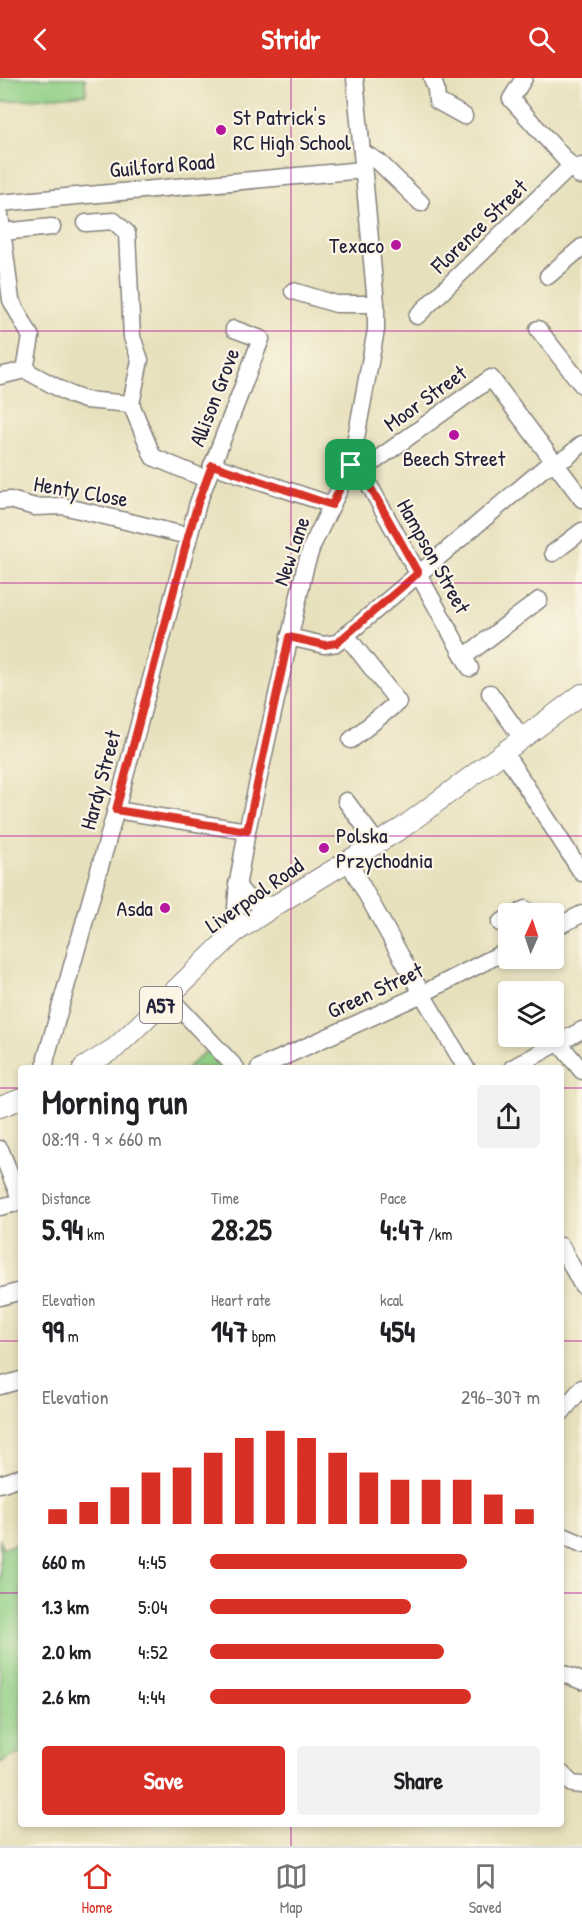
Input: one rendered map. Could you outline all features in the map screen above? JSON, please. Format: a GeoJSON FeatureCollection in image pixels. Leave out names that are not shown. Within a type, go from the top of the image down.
{"type":"FeatureCollection","features":[{"type":"Feature","properties":{"kind":"main road","name":"Liverpool Road"},"geometry":{"type":"LineString","coordinates":[[88,1065],[115,1047],[234,933],[276,904],[402,828],[582,694]]}},
{"type":"Feature","properties":{"kind":"main road"},"geometry":{"type":"LineString","coordinates":[[0,1107],[18,1100]]}},
{"type":"Feature","properties":{"kind":"street","name":"New Lane"},"geometry":{"type":"LineString","coordinates":[[234,933],[239,830],[305,568],[312,546],[354,465],[376,330],[376,304],[356,78]]}},
{"type":"Feature","properties":{"kind":"street"},"geometry":{"type":"LineString","coordinates":[[432,78],[437,101],[464,116]]}},
{"type":"Feature","properties":{"kind":"street"},"geometry":{"type":"LineString","coordinates":[[524,78],[511,99],[579,171]]}},
{"type":"Feature","properties":{"kind":"street"},"geometry":{"type":"LineString","coordinates":[[362,152],[380,162],[421,203]]}},
{"type":"Feature","properties":{"kind":"street","name":"Guilford Road"},"geometry":{"type":"LineString","coordinates":[[0,203],[363,170]]}},
{"type":"Feature","properties":{"kind":"street","name":"Florence Street"},"geometry":{"type":"LineString","coordinates":[[417,316],[566,171],[579,171]]}},
{"type":"Feature","properties":{"kind":"street"},"geometry":{"type":"LineString","coordinates":[[0,214],[11,300],[31,336],[25,370]]}},
{"type":"Feature","properties":{"kind":"street"},"geometry":{"type":"LineString","coordinates":[[86,223],[114,220],[127,233],[132,337],[140,360],[131,404],[153,457],[332,505]]}},
{"type":"Feature","properties":{"kind":"street"},"geometry":{"type":"LineString","coordinates":[[2,232],[52,227]]}},
{"type":"Feature","properties":{"kind":"street"},"geometry":{"type":"LineString","coordinates":[[548,276],[582,248]]}},
{"type":"Feature","properties":{"kind":"street"},"geometry":{"type":"LineString","coordinates":[[293,291],[336,304],[376,304]]}},
{"type":"Feature","properties":{"kind":"street","name":"Allison Grove"},"geometry":{"type":"LineString","coordinates":[[209,472],[261,339],[234,329]]}},
{"type":"Feature","properties":{"kind":"street"},"geometry":{"type":"LineString","coordinates":[[538,329],[582,385]]}},
{"type":"Feature","properties":{"kind":"street"},"geometry":{"type":"LineString","coordinates":[[0,376],[25,370],[78,398],[131,404]]}},
{"type":"Feature","properties":{"kind":"street","name":"Moor Street"},"geometry":{"type":"LineString","coordinates":[[354,465],[375,462],[491,378],[555,463]]}},
{"type":"Feature","properties":{"kind":"street"},"geometry":{"type":"LineString","coordinates":[[289,637],[331,645],[337,643],[544,468],[567,457],[582,444]]}},
{"type":"Feature","properties":{"kind":"street"},"geometry":{"type":"LineString","coordinates":[[555,463],[582,499]]}},
{"type":"Feature","properties":{"kind":"street","name":"Hampson Street"},"geometry":{"type":"LineString","coordinates":[[354,465],[372,490],[467,662],[528,604]]}},
{"type":"Feature","properties":{"kind":"street","name":"Hardy Street"},"geometry":{"type":"LineString","coordinates":[[45,1065],[188,537],[209,472]]}},
{"type":"Feature","properties":{"kind":"street","name":"Henty Close"},"geometry":{"type":"LineString","coordinates":[[0,501],[10,500],[35,507],[63,506],[188,537]]}},
{"type":"Feature","properties":{"kind":"street"},"geometry":{"type":"LineString","coordinates":[[553,553],[582,531]]}},
{"type":"Feature","properties":{"kind":"street"},"geometry":{"type":"LineString","coordinates":[[346,635],[398,702],[351,740]]}},
{"type":"Feature","properties":{"kind":"street"},"geometry":{"type":"LineString","coordinates":[[490,693],[522,738]]}},
{"type":"Feature","properties":{"kind":"street"},"geometry":{"type":"LineString","coordinates":[[504,752],[582,873]]}},
{"type":"Feature","properties":{"kind":"street"},"geometry":{"type":"LineString","coordinates":[[346,801],[377,843]]}},
{"type":"Feature","properties":{"kind":"street"},"geometry":{"type":"LineString","coordinates":[[116,810],[239,830]]}},
{"type":"Feature","properties":{"kind":"street"},"geometry":{"type":"LineString","coordinates":[[348,861],[464,1065]]}},
{"type":"Feature","properties":{"kind":"street"},"geometry":{"type":"LineString","coordinates":[[237,884],[250,900],[276,904]]}},
{"type":"Feature","properties":{"kind":"street"},"geometry":{"type":"LineString","coordinates":[[564,923],[582,914]]}},
{"type":"Feature","properties":{"kind":"street","name":"Green Street"},"geometry":{"type":"LineString","coordinates":[[266,1065],[422,994],[498,955]]}},
{"type":"Feature","properties":{"kind":"street"},"geometry":{"type":"LineString","coordinates":[[169,997],[233,1065]]}},
{"type":"Feature","properties":{"kind":"street"},"geometry":{"type":"LineString","coordinates":[[564,1040],[582,1030]]}},
{"type":"Feature","properties":{"kind":"street"},"geometry":{"type":"LineString","coordinates":[[518,1065],[551,1047]]}},
{"type":"Feature","properties":{"kind":"street"},"geometry":{"type":"LineString","coordinates":[[562,1047],[582,1071]]}},
{"type":"Feature","properties":{"kind":"street"},"geometry":{"type":"LineString","coordinates":[[9,1158],[18,1190]]}},
{"type":"Feature","properties":{"kind":"street"},"geometry":{"type":"LineString","coordinates":[[0,1207],[18,1202]]}},
{"type":"Feature","properties":{"kind":"street"},"geometry":{"type":"LineString","coordinates":[[564,1249],[577,1263],[582,1286]]}},
{"type":"Feature","properties":{"kind":"street"},"geometry":{"type":"LineString","coordinates":[[0,1297],[18,1292]]}},
{"type":"Feature","properties":{"kind":"street"},"geometry":{"type":"LineString","coordinates":[[0,1386],[18,1381]]}},
{"type":"Feature","properties":{"kind":"street"},"geometry":{"type":"LineString","coordinates":[[564,1409],[582,1388]]}},
{"type":"Feature","properties":{"kind":"street"},"geometry":{"type":"LineString","coordinates":[[0,1484],[18,1479]]}},
{"type":"Feature","properties":{"kind":"street"},"geometry":{"type":"LineString","coordinates":[[564,1536],[582,1544]]}},
{"type":"Feature","properties":{"kind":"street"},"geometry":{"type":"LineString","coordinates":[[564,1674],[582,1681]]}},
{"type":"Feature","properties":{"kind":"street"},"geometry":{"type":"LineString","coordinates":[[564,1776],[572,1784],[582,1785]]}},
{"type":"Feature","properties":{"kind":"green space"},"geometry":{"type":"Polygon","coordinates":[[[0,78],[85,78],[86,94],[0,102],[0,78]]]}},
{"type":"Feature","properties":{"kind":"green space"},"geometry":{"type":"Polygon","coordinates":[[[206,1051],[220,1065],[190,1065],[206,1051]]]}},
{"type":"Feature","properties":{"kind":"green space"},"geometry":{"type":"Polygon","coordinates":[[[0,1539],[3,1548],[18,1544],[18,1754],[0,1763],[0,1539]]]}},
{"type":"Feature","properties":{"kind":"place","name":"St Patrick's RC High School"},"geometry":{"type":"Point","coordinates":[221,130]}},
{"type":"Feature","properties":{"kind":"place","name":"Texaco"},"geometry":{"type":"Point","coordinates":[396,245]}},
{"type":"Feature","properties":{"kind":"place","name":"Beech Street"},"geometry":{"type":"Point","coordinates":[454,435]}},
{"type":"Feature","properties":{"kind":"place","name":"Polska Przychodnia"},"geometry":{"type":"Point","coordinates":[324,848]}},
{"type":"Feature","properties":{"kind":"place","name":"Asda"},"geometry":{"type":"Point","coordinates":[165,908]}},
{"type":"Feature","properties":{"kind":"route"},"geometry":{"type":"LineString","coordinates":[[212,465],[332,505],[351,465],[357,466],[372,490],[418,573],[337,643],[324,645],[289,637],[247,831],[116,810],[188,537],[212,465]]}}]}
